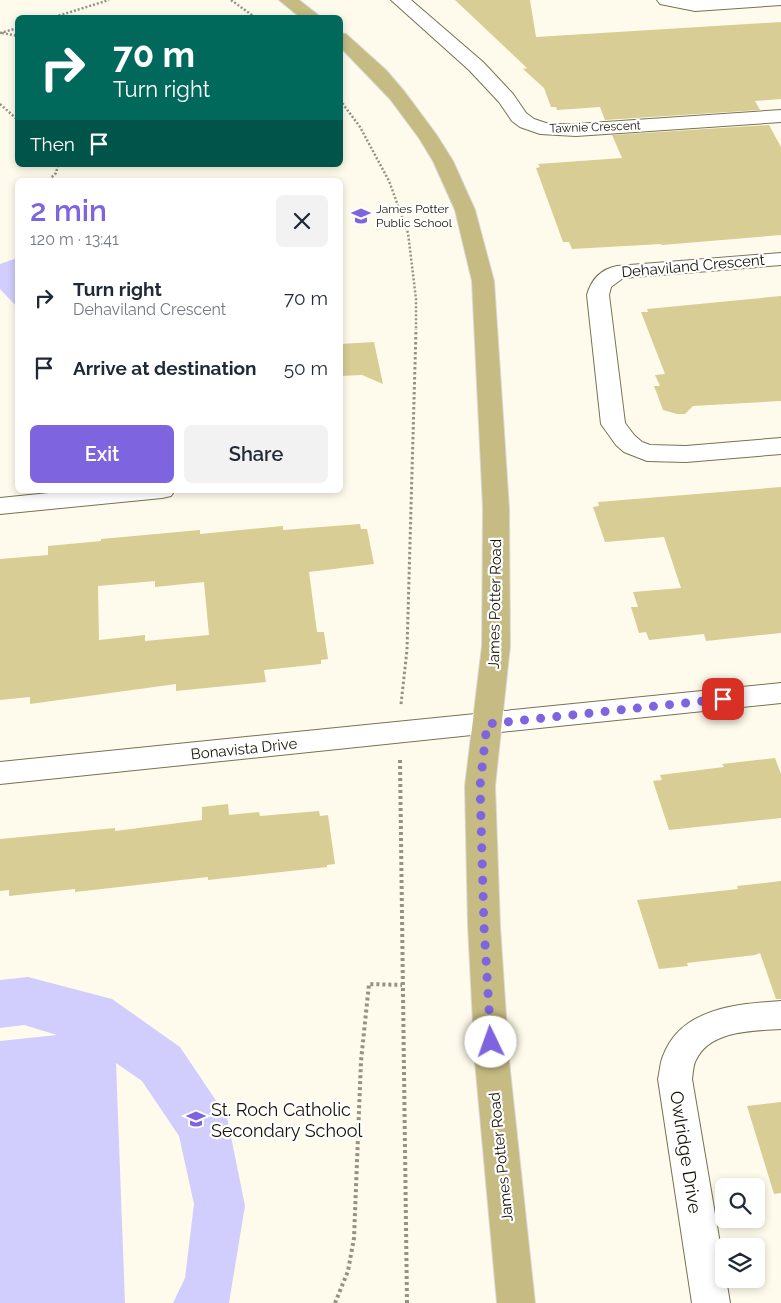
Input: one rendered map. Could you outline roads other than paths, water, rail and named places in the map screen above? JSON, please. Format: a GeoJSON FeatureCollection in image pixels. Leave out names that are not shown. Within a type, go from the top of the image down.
{"type":"FeatureCollection","features":[{"type":"Feature","properties":{"kind":"main road"},"geometry":{"type":"LineString","coordinates":[[288,0],[309,15]]}},
{"type":"Feature","properties":{"kind":"main road","name":"James Potter Road"},"geometry":{"type":"LineString","coordinates":[[343,41],[385,80],[406,105],[435,148],[465,210],[483,281],[496,508],[496,646],[480,786],[484,926],[492,1061],[516,1303]]}},
{"type":"Feature","properties":{"kind":"street","name":"Tawnie Crescent"},"geometry":{"type":"LineString","coordinates":[[400,0],[476,66],[506,98],[519,117],[537,128],[576,130],[781,116]]}},
{"type":"Feature","properties":{"kind":"street"},"geometry":{"type":"LineString","coordinates":[[666,0],[695,6],[781,0]]}},
{"type":"Feature","properties":{"kind":"street","name":"Dehaviland Crescent"},"geometry":{"type":"LineString","coordinates":[[781,258],[617,272],[601,284],[598,295],[613,424],[633,447],[647,453],[668,455],[781,446]]}},
{"type":"Feature","properties":{"kind":"street"},"geometry":{"type":"LineString","coordinates":[[0,506],[132,493]]}},
{"type":"Feature","properties":{"kind":"street"},"geometry":{"type":"LineString","coordinates":[[487,724],[781,693]]}},
{"type":"Feature","properties":{"kind":"street","name":"Bonavista Drive"},"geometry":{"type":"LineString","coordinates":[[0,773],[487,724]]}},
{"type":"Feature","properties":{"kind":"street","name":"Owlridge Drive"},"geometry":{"type":"LineString","coordinates":[[711,1303],[675,1079],[680,1053],[696,1034],[723,1021],[781,1015]]}},
{"type":"Feature","properties":{"kind":"place","name":"James Potter Public School"},"geometry":{"type":"Point","coordinates":[361,216]}},
{"type":"Feature","properties":{"kind":"place","name":"St. Roch Catholic Secondary School"},"geometry":{"type":"Point","coordinates":[196,1119]}}]}
